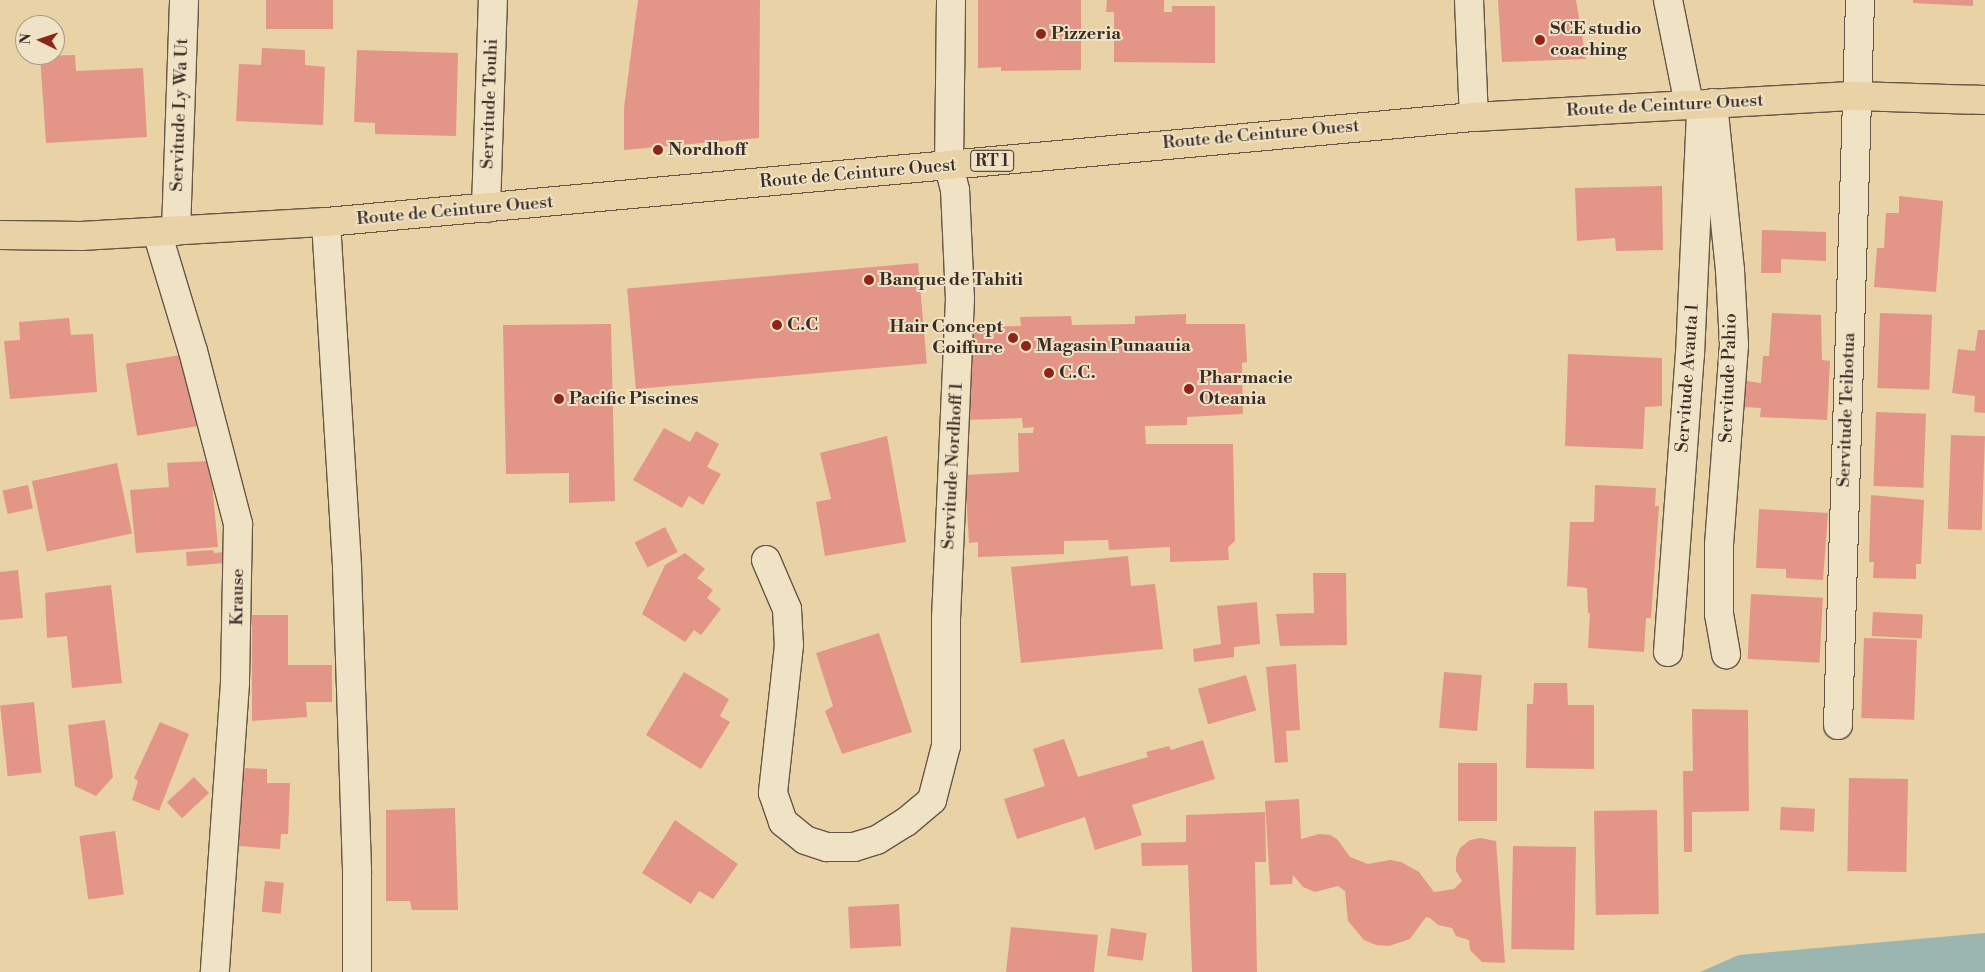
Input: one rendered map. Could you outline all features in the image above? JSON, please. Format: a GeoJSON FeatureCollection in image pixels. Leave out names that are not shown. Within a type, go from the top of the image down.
{"type":"FeatureCollection","features":[{"type":"Feature","properties":{"kind":"main road","name":"Route de Ceinture Ouest"},"geometry":{"type":"LineString","coordinates":[[0,235],[166,231],[326,222],[1474,117],[1855,96],[1985,100]]}},
{"type":"Feature","properties":{"kind":"street","name":"Servitude Ly Wa Ut"},"geometry":{"type":"LineString","coordinates":[[166,231],[184,0]]}},
{"type":"Feature","properties":{"kind":"street","name":"Servitude Touhi"},"geometry":{"type":"LineString","coordinates":[[486,208],[493,0]]}},
{"type":"Feature","properties":{"kind":"street","name":"Servitude Nordhoff 1"},"geometry":{"type":"LineString","coordinates":[[766,560],[787,610],[789,645],[773,793],[783,822],[805,840],[826,847],[854,847],[878,840],[932,800],[946,746],[946,619],[960,298],[955,190],[949,166],[951,0]]}},
{"type":"Feature","properties":{"kind":"street"},"geometry":{"type":"LineString","coordinates":[[1469,0],[1474,117]]}},
{"type":"Feature","properties":{"kind":"street"},"geometry":{"type":"LineString","coordinates":[[1668,0],[1701,103]]}},
{"type":"Feature","properties":{"kind":"street","name":"Servitude Teihotua"},"geometry":{"type":"LineString","coordinates":[[1838,725],[1845,438],[1856,189],[1855,96],[1860,0]]}},
{"type":"Feature","properties":{"kind":"street","name":"Servitude Avauta 1"},"geometry":{"type":"LineString","coordinates":[[1668,652],[1690,355],[1701,103]]}},
{"type":"Feature","properties":{"kind":"street","name":"Servitude Pahio"},"geometry":{"type":"LineString","coordinates":[[1701,103],[1730,270],[1734,345],[1719,545],[1719,614],[1726,654]]}},
{"type":"Feature","properties":{"kind":"street"},"geometry":{"type":"LineString","coordinates":[[326,222],[347,568],[357,872],[357,972]]}},
{"type":"Feature","properties":{"kind":"street","name":"Krause"},"geometry":{"type":"LineString","coordinates":[[166,231],[238,524],[235,683],[215,972]]}},
{"type":"Feature","properties":{"kind":"water"},"geometry":{"type":"Polygon","coordinates":[[[1985,933],[1985,972],[1700,972],[1739,955],[1985,933]]]}},
{"type":"Feature","properties":{"kind":"building"},"geometry":{"type":"Polygon","coordinates":[[[266,0],[333,0],[333,29],[266,29],[266,0]]]}},
{"type":"Feature","properties":{"kind":"building"},"geometry":{"type":"Polygon","coordinates":[[[638,0],[760,0],[759,138],[624,150],[624,108],[638,0]]]}},
{"type":"Feature","properties":{"kind":"building","name":"Pizzeria"},"geometry":{"type":"Polygon","coordinates":[[[978,0],[1081,0],[1081,70],[1001,71],[1001,67],[978,68],[978,0]]]}},
{"type":"Feature","properties":{"kind":"building"},"geometry":{"type":"Polygon","coordinates":[[[1107,0],[1164,0],[1164,12],[1172,12],[1172,6],[1215,6],[1215,63],[1114,62],[1114,12],[1106,12],[1107,0]]]}},
{"type":"Feature","properties":{"kind":"building"},"geometry":{"type":"Polygon","coordinates":[[[1498,0],[1576,0],[1586,59],[1502,62],[1498,0]]]}},
{"type":"Feature","properties":{"kind":"building"},"geometry":{"type":"Polygon","coordinates":[[[1913,0],[1973,0],[1973,6],[1913,3],[1913,0]]]}},
{"type":"Feature","properties":{"kind":"building"},"geometry":{"type":"Polygon","coordinates":[[[262,48],[305,50],[305,65],[325,67],[323,125],[236,121],[239,64],[261,65],[262,48]]]}},
{"type":"Feature","properties":{"kind":"building"},"geometry":{"type":"Polygon","coordinates":[[[357,50],[458,53],[456,136],[375,134],[375,123],[354,122],[357,50]]]}},
{"type":"Feature","properties":{"kind":"building"},"geometry":{"type":"Polygon","coordinates":[[[65,55],[75,55],[76,71],[143,68],[147,137],[46,143],[41,65],[65,65],[65,55]]]}},
{"type":"Feature","properties":{"kind":"building"},"geometry":{"type":"Polygon","coordinates":[[[1662,186],[1663,250],[1616,251],[1615,238],[1577,241],[1575,188],[1662,186]]]}},
{"type":"Feature","properties":{"kind":"building"},"geometry":{"type":"Polygon","coordinates":[[[1899,196],[1943,201],[1936,292],[1874,287],[1877,248],[1884,248],[1886,213],[1899,213],[1899,196]]]}},
{"type":"Feature","properties":{"kind":"building"},"geometry":{"type":"Polygon","coordinates":[[[1762,230],[1826,232],[1826,261],[1781,259],[1781,273],[1761,273],[1762,230]]]}},
{"type":"Feature","properties":{"kind":"building","name":"C.C"},"geometry":{"type":"Polygon","coordinates":[[[918,263],[927,364],[636,389],[627,288],[918,263]]]}},
{"type":"Feature","properties":{"kind":"building"},"geometry":{"type":"Polygon","coordinates":[[[1772,313],[1821,315],[1822,360],[1830,361],[1827,420],[1760,417],[1761,408],[1744,407],[1746,381],[1761,383],[1763,356],[1769,356],[1772,313]]]}},
{"type":"Feature","properties":{"kind":"building"},"geometry":{"type":"Polygon","coordinates":[[[1880,313],[1932,315],[1929,390],[1877,388],[1880,313]]]}},
{"type":"Feature","properties":{"kind":"building"},"geometry":{"type":"Polygon","coordinates":[[[1186,314],[1186,324],[1245,324],[1247,362],[1242,363],[1243,414],[1187,417],[1187,425],[1145,426],[1146,444],[1233,444],[1235,541],[1228,547],[1229,560],[1170,562],[1170,547],[1109,550],[1108,540],[1064,541],[1064,554],[978,557],[978,542],[969,543],[965,475],[1019,472],[1018,433],[1033,433],[1034,427],[1023,428],[1022,418],[964,420],[962,328],[1021,326],[1020,317],[1071,316],[1072,325],[1135,324],[1135,316],[1186,314]]]}},
{"type":"Feature","properties":{"kind":"building"},"geometry":{"type":"Polygon","coordinates":[[[69,318],[71,335],[93,334],[97,392],[10,399],[4,341],[20,340],[19,322],[69,318]]]}},
{"type":"Feature","properties":{"kind":"building","name":"Pacific Piscines"},"geometry":{"type":"Polygon","coordinates":[[[611,324],[615,501],[569,503],[569,473],[506,474],[503,325],[611,324]]]}},
{"type":"Feature","properties":{"kind":"building"},"geometry":{"type":"Polygon","coordinates":[[[1978,330],[1985,330],[1985,413],[1974,412],[1975,396],[1952,393],[1958,349],[1975,351],[1978,330]]]}},
{"type":"Feature","properties":{"kind":"building"},"geometry":{"type":"Polygon","coordinates":[[[187,354],[198,426],[137,436],[126,364],[187,354]]]}},
{"type":"Feature","properties":{"kind":"building"},"geometry":{"type":"Polygon","coordinates":[[[1568,354],[1662,358],[1662,406],[1645,407],[1643,449],[1565,446],[1568,354]]]}},
{"type":"Feature","properties":{"kind":"building"},"geometry":{"type":"Polygon","coordinates":[[[1876,412],[1926,414],[1923,488],[1873,486],[1876,412]]]}},
{"type":"Feature","properties":{"kind":"building"},"geometry":{"type":"Polygon","coordinates":[[[664,428],[690,442],[696,431],[719,444],[707,467],[721,474],[703,505],[689,496],[682,508],[633,480],[664,428]]]}},
{"type":"Feature","properties":{"kind":"building"},"geometry":{"type":"Polygon","coordinates":[[[1951,435],[1985,436],[1982,530],[1948,529],[1951,435]]]}},
{"type":"Feature","properties":{"kind":"building"},"geometry":{"type":"Polygon","coordinates":[[[887,436],[906,542],[825,556],[816,502],[831,499],[820,453],[887,436]]]}},
{"type":"Feature","properties":{"kind":"building"},"geometry":{"type":"Polygon","coordinates":[[[210,461],[218,547],[136,553],[130,490],[169,487],[167,463],[210,461]]]}},
{"type":"Feature","properties":{"kind":"building"},"geometry":{"type":"Polygon","coordinates":[[[117,463],[132,533],[47,552],[32,481],[117,463]]]}},
{"type":"Feature","properties":{"kind":"building"},"geometry":{"type":"Polygon","coordinates":[[[28,485],[33,508],[8,514],[3,490],[28,485]]]}},
{"type":"Feature","properties":{"kind":"building"},"geometry":{"type":"Polygon","coordinates":[[[1595,485],[1656,488],[1655,506],[1659,506],[1651,618],[1646,618],[1644,652],[1588,648],[1590,613],[1588,613],[1587,588],[1567,586],[1570,522],[1594,522],[1595,485]]]}},
{"type":"Feature","properties":{"kind":"building"},"geometry":{"type":"Polygon","coordinates":[[[1871,495],[1924,500],[1921,564],[1916,564],[1916,579],[1873,578],[1874,562],[1869,562],[1871,495]]]}},
{"type":"Feature","properties":{"kind":"building"},"geometry":{"type":"Polygon","coordinates":[[[1759,509],[1828,513],[1823,580],[1786,578],[1786,569],[1756,568],[1759,509]]]}},
{"type":"Feature","properties":{"kind":"building"},"geometry":{"type":"Polygon","coordinates":[[[665,527],[678,552],[647,567],[635,542],[665,527]]]}},
{"type":"Feature","properties":{"kind":"building"},"geometry":{"type":"Polygon","coordinates":[[[213,550],[214,553],[224,552],[225,563],[187,566],[186,552],[213,550]]]}},
{"type":"Feature","properties":{"kind":"building"},"geometry":{"type":"Polygon","coordinates":[[[685,553],[705,569],[697,578],[713,590],[707,598],[721,609],[701,635],[694,630],[685,642],[642,614],[665,565],[685,553]]]}},
{"type":"Feature","properties":{"kind":"building"},"geometry":{"type":"Polygon","coordinates":[[[1128,556],[1131,586],[1155,584],[1163,649],[1021,663],[1011,567],[1128,556]]]}},
{"type":"Feature","properties":{"kind":"building"},"geometry":{"type":"Polygon","coordinates":[[[18,570],[23,618],[0,620],[0,572],[18,570]]]}},
{"type":"Feature","properties":{"kind":"building"},"geometry":{"type":"Polygon","coordinates":[[[1313,573],[1346,573],[1347,645],[1280,646],[1276,614],[1314,613],[1313,573]]]}},
{"type":"Feature","properties":{"kind":"building"},"geometry":{"type":"Polygon","coordinates":[[[111,585],[122,683],[72,688],[67,636],[47,638],[45,593],[111,585]]]}},
{"type":"Feature","properties":{"kind":"building"},"geometry":{"type":"Polygon","coordinates":[[[1751,594],[1823,598],[1819,663],[1748,659],[1751,594]]]}},
{"type":"Feature","properties":{"kind":"building"},"geometry":{"type":"Polygon","coordinates":[[[1257,602],[1260,644],[1234,647],[1234,657],[1194,662],[1193,649],[1221,644],[1217,606],[1257,602]]]}},
{"type":"Feature","properties":{"kind":"building"},"geometry":{"type":"Polygon","coordinates":[[[1873,612],[1923,615],[1922,639],[1872,636],[1873,612]]]}},
{"type":"Feature","properties":{"kind":"building"},"geometry":{"type":"Polygon","coordinates":[[[252,615],[288,615],[288,665],[332,665],[332,702],[306,702],[307,717],[252,721],[252,615]]]}},
{"type":"Feature","properties":{"kind":"building"},"geometry":{"type":"Polygon","coordinates":[[[879,633],[912,732],[842,754],[825,711],[833,706],[816,653],[879,633]]]}},
{"type":"Feature","properties":{"kind":"building"},"geometry":{"type":"Polygon","coordinates":[[[1864,638],[1917,640],[1914,720],[1861,718],[1864,638]]]}},
{"type":"Feature","properties":{"kind":"building"},"geometry":{"type":"Polygon","coordinates":[[[1296,664],[1300,730],[1286,731],[1288,762],[1275,763],[1266,667],[1296,664]]]}},
{"type":"Feature","properties":{"kind":"building"},"geometry":{"type":"Polygon","coordinates":[[[684,672],[729,699],[720,716],[730,722],[701,769],[646,735],[684,672]]]}},
{"type":"Feature","properties":{"kind":"building"},"geometry":{"type":"Polygon","coordinates":[[[1444,672],[1482,675],[1477,731],[1439,728],[1444,672]]]}},
{"type":"Feature","properties":{"kind":"building"},"geometry":{"type":"Polygon","coordinates":[[[1246,675],[1256,711],[1208,724],[1198,689],[1246,675]]]}},
{"type":"Feature","properties":{"kind":"building"},"geometry":{"type":"Polygon","coordinates":[[[1534,683],[1567,683],[1568,705],[1594,705],[1594,769],[1526,768],[1527,704],[1533,704],[1534,683]]]}},
{"type":"Feature","properties":{"kind":"building"},"geometry":{"type":"Polygon","coordinates":[[[34,702],[41,773],[8,776],[0,706],[34,702]]]}},
{"type":"Feature","properties":{"kind":"building"},"geometry":{"type":"Polygon","coordinates":[[[1692,709],[1748,710],[1749,811],[1692,812],[1692,852],[1684,852],[1683,771],[1693,771],[1692,709]]]}},
{"type":"Feature","properties":{"kind":"building"},"geometry":{"type":"Polygon","coordinates":[[[105,720],[113,777],[96,796],[75,786],[68,725],[105,720]]]}},
{"type":"Feature","properties":{"kind":"building"},"geometry":{"type":"Polygon","coordinates":[[[160,722],[189,734],[159,811],[132,800],[138,781],[134,778],[160,722]]]}},
{"type":"Feature","properties":{"kind":"building"},"geometry":{"type":"Polygon","coordinates":[[[1064,739],[1078,777],[1148,757],[1146,752],[1169,746],[1171,750],[1203,740],[1215,779],[1132,805],[1142,835],[1095,850],[1085,817],[1017,839],[1004,799],[1045,786],[1033,749],[1064,739]]]}},
{"type":"Feature","properties":{"kind":"building"},"geometry":{"type":"Polygon","coordinates":[[[1458,763],[1497,763],[1497,821],[1458,821],[1458,763]]]}},
{"type":"Feature","properties":{"kind":"building"},"geometry":{"type":"Polygon","coordinates":[[[241,768],[267,769],[267,783],[290,783],[288,834],[281,834],[280,849],[238,846],[241,768]]]}},
{"type":"Feature","properties":{"kind":"building"},"geometry":{"type":"Polygon","coordinates":[[[194,777],[209,793],[182,818],[167,802],[194,777]]]}},
{"type":"Feature","properties":{"kind":"building"},"geometry":{"type":"Polygon","coordinates":[[[1849,778],[1908,779],[1906,872],[1847,871],[1849,778]]]}},
{"type":"Feature","properties":{"kind":"building"},"geometry":{"type":"Polygon","coordinates":[[[1299,799],[1301,839],[1319,834],[1330,835],[1337,839],[1350,857],[1368,864],[1390,860],[1401,862],[1419,872],[1434,892],[1454,889],[1462,881],[1456,871],[1456,858],[1460,848],[1470,840],[1480,838],[1496,841],[1505,963],[1482,962],[1470,950],[1469,940],[1456,936],[1452,928],[1438,925],[1426,917],[1410,939],[1389,946],[1376,945],[1364,940],[1348,921],[1345,891],[1338,886],[1315,892],[1303,887],[1293,875],[1292,884],[1270,885],[1265,801],[1299,799]]]}},
{"type":"Feature","properties":{"kind":"building"},"geometry":{"type":"Polygon","coordinates":[[[1781,807],[1815,809],[1814,832],[1780,830],[1781,807]]]}},
{"type":"Feature","properties":{"kind":"building"},"geometry":{"type":"Polygon","coordinates":[[[455,808],[458,910],[412,910],[410,901],[386,901],[386,810],[455,808]]]}},
{"type":"Feature","properties":{"kind":"building"},"geometry":{"type":"Polygon","coordinates":[[[1657,810],[1659,914],[1596,915],[1594,811],[1657,810]]]}},
{"type":"Feature","properties":{"kind":"building"},"geometry":{"type":"Polygon","coordinates":[[[1265,812],[1266,862],[1255,862],[1257,972],[1192,972],[1188,865],[1142,866],[1141,843],[1186,842],[1186,815],[1265,812]]]}},
{"type":"Feature","properties":{"kind":"building"},"geometry":{"type":"Polygon","coordinates":[[[675,820],[738,864],[713,899],[699,891],[691,904],[642,873],[675,820]]]}},
{"type":"Feature","properties":{"kind":"building"},"geometry":{"type":"Polygon","coordinates":[[[115,831],[124,894],[88,899],[79,836],[115,831]]]}},
{"type":"Feature","properties":{"kind":"building"},"geometry":{"type":"Polygon","coordinates":[[[1513,846],[1576,847],[1574,950],[1511,949],[1513,846]]]}},
{"type":"Feature","properties":{"kind":"building"},"geometry":{"type":"Polygon","coordinates":[[[265,881],[284,883],[281,914],[262,912],[265,881]]]}},
{"type":"Feature","properties":{"kind":"building"},"geometry":{"type":"Polygon","coordinates":[[[899,904],[901,946],[850,949],[848,907],[899,904]]]}},
{"type":"Feature","properties":{"kind":"building"},"geometry":{"type":"Polygon","coordinates":[[[1011,927],[1098,935],[1094,972],[1006,972],[1011,927]]]}},
{"type":"Feature","properties":{"kind":"building"},"geometry":{"type":"Polygon","coordinates":[[[1111,928],[1147,933],[1143,961],[1107,956],[1111,928]]]}},
{"type":"Feature","properties":{"kind":"place","name":"Pizzeria"},"geometry":{"type":"Point","coordinates":[1041,34]}},
{"type":"Feature","properties":{"kind":"place","name":"SCE studio coaching"},"geometry":{"type":"Point","coordinates":[1540,40]}},
{"type":"Feature","properties":{"kind":"place","name":"Nordhoff"},"geometry":{"type":"Point","coordinates":[658,150]}},
{"type":"Feature","properties":{"kind":"place","name":"Banque de Tahiti"},"geometry":{"type":"Point","coordinates":[869,280]}},
{"type":"Feature","properties":{"kind":"place","name":"C.C"},"geometry":{"type":"Point","coordinates":[777,325]}},
{"type":"Feature","properties":{"kind":"place","name":"Hair Concept Coiffure"},"geometry":{"type":"Point","coordinates":[1013,338]}},
{"type":"Feature","properties":{"kind":"place","name":"Magasin Punaauia"},"geometry":{"type":"Point","coordinates":[1026,346]}},
{"type":"Feature","properties":{"kind":"place","name":"C.C."},"geometry":{"type":"Point","coordinates":[1049,373]}},
{"type":"Feature","properties":{"kind":"place","name":"Pharmacie Oteania"},"geometry":{"type":"Point","coordinates":[1189,389]}},
{"type":"Feature","properties":{"kind":"place","name":"Pacific Piscines"},"geometry":{"type":"Point","coordinates":[559,399]}}]}
